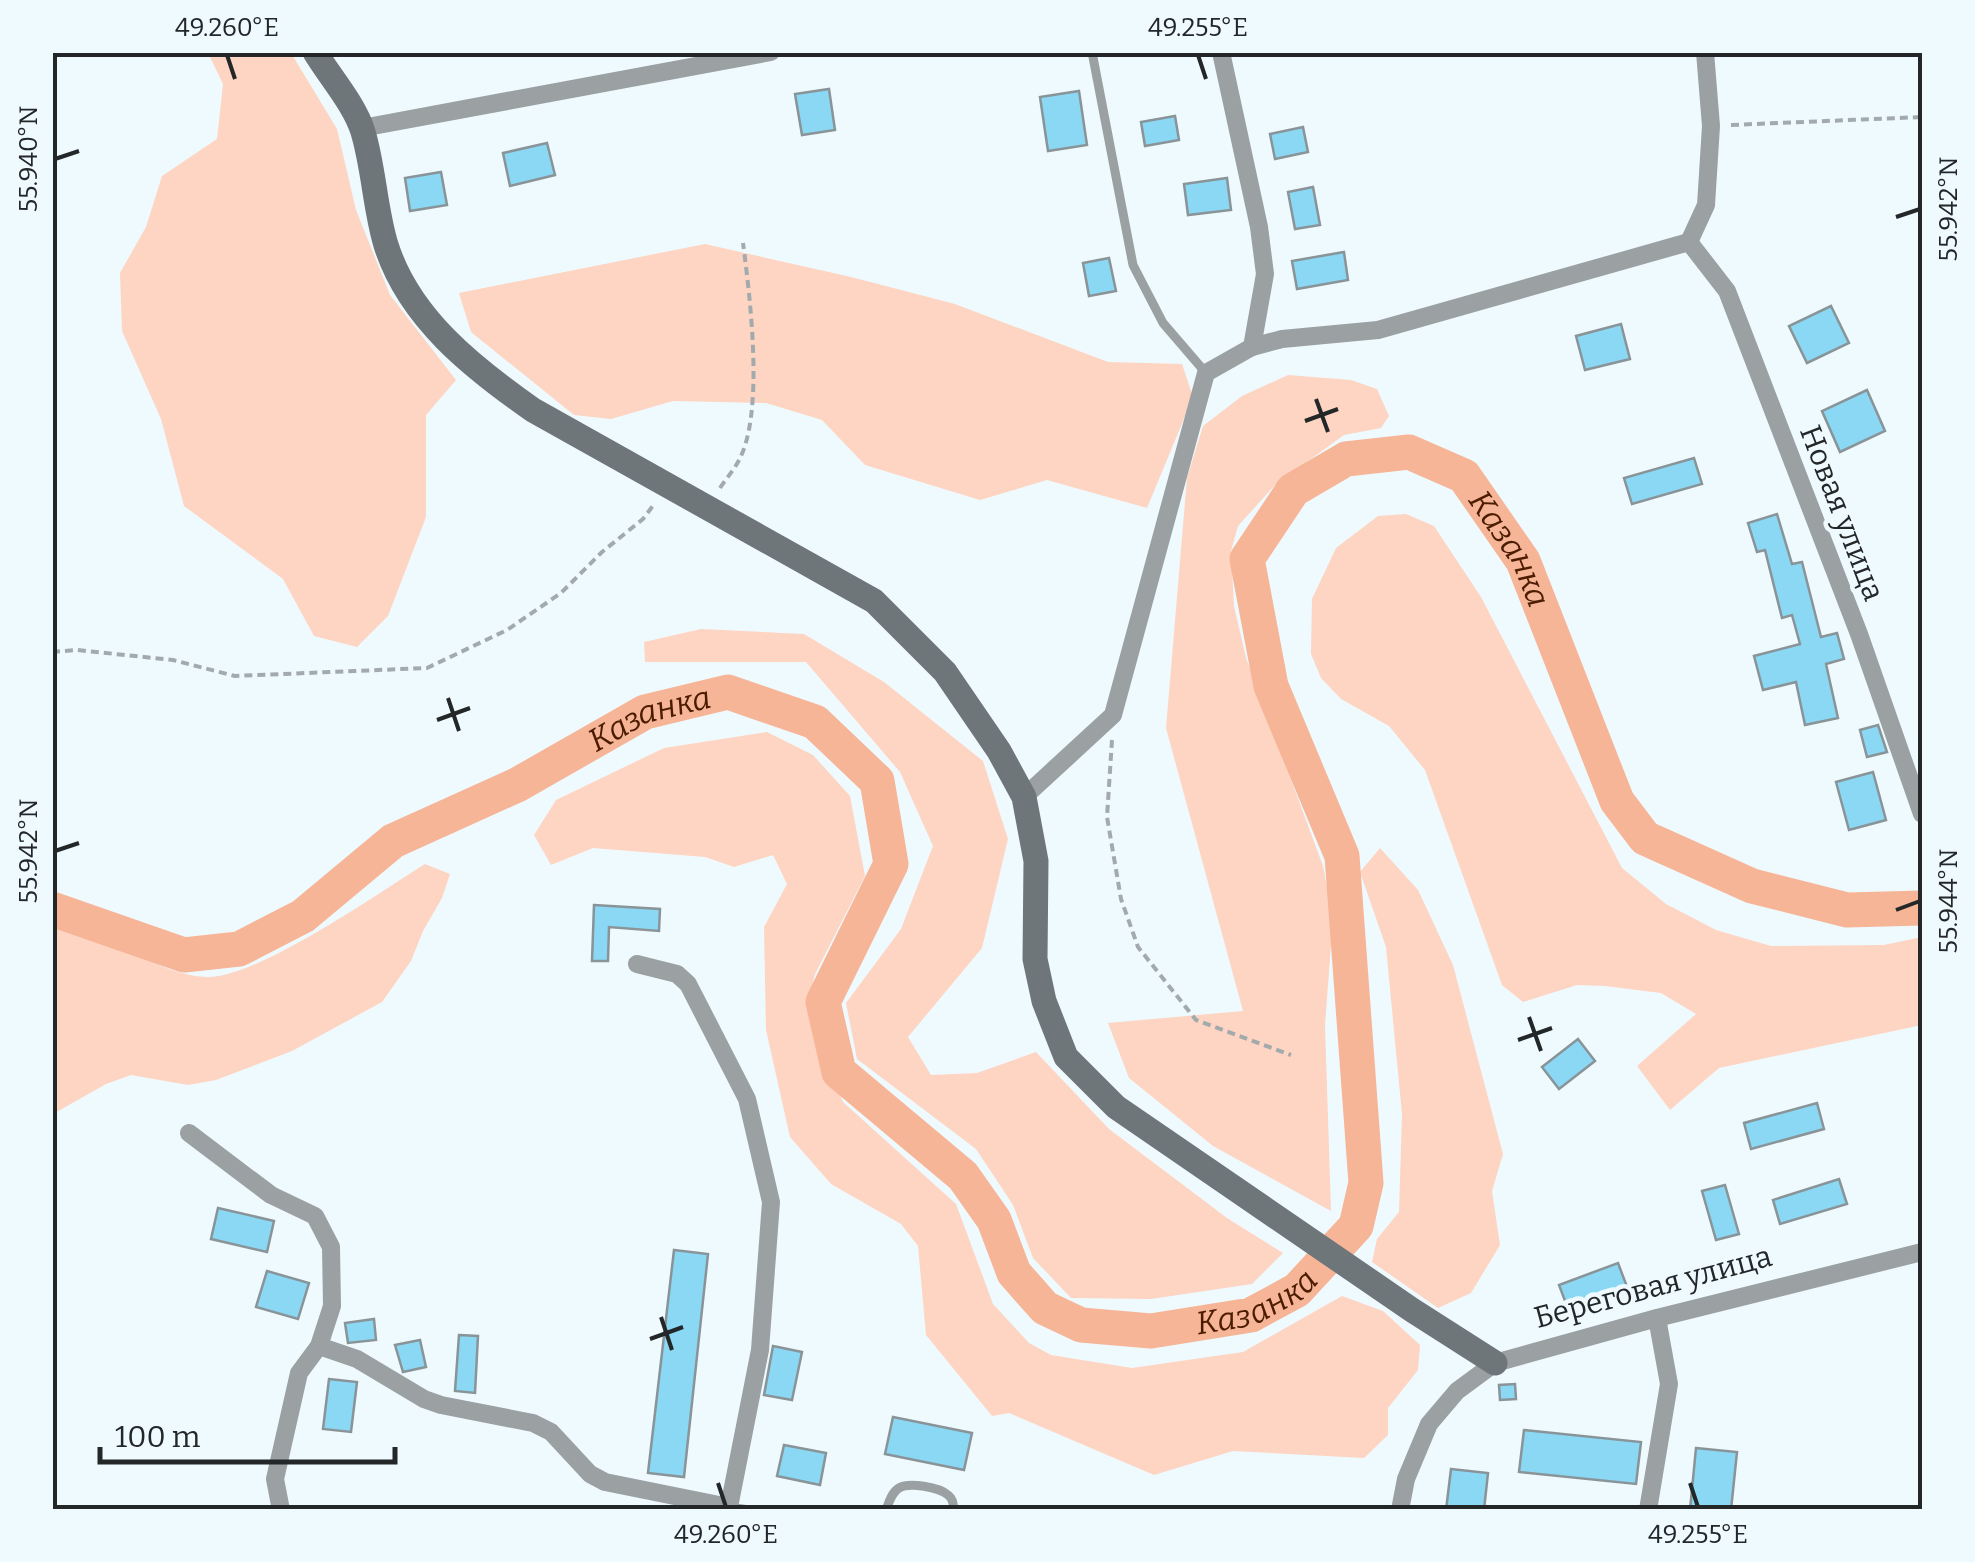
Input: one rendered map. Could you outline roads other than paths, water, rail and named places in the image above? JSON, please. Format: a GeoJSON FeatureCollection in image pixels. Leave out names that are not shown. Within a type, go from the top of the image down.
{"type":"FeatureCollection","features":[{"type":"Feature","properties":{"kind":"street"},"geometry":{"type":"LineString","coordinates":[[315,52],[362,128],[386,246],[404,286],[444,338],[484,376],[533,410],[874,601],[945,672],[1000,752],[1024,797],[1036,861],[1035,958],[1044,1001],[1066,1057],[1116,1108],[1495,1363],[1457,1391],[1429,1424],[1406,1479],[1400,1510]]}},
{"type":"Feature","properties":{"kind":"street"},"geometry":{"type":"LineString","coordinates":[[362,128],[771,52]]}},
{"type":"Feature","properties":{"kind":"street"},"geometry":{"type":"LineString","coordinates":[[1221,52],[1259,227],[1265,274],[1252,347]]}},
{"type":"Feature","properties":{"kind":"street"},"geometry":{"type":"LineString","coordinates":[[1024,797],[1113,715],[1206,373],[1252,347],[1282,339],[1378,330],[1690,242],[1706,205],[1711,126],[1704,52]]}},
{"type":"Feature","properties":{"kind":"street","name":"Новая улица"},"geometry":{"type":"LineString","coordinates":[[1690,242],[1727,290],[1859,634],[1922,814]]}},
{"type":"Feature","properties":{"kind":"street"},"geometry":{"type":"LineString","coordinates":[[319,1346],[357,1359],[424,1399],[533,1423],[551,1432],[590,1474],[606,1482],[701,1506],[729,1507],[760,1350],[771,1230],[768,1184],[746,1099],[688,984],[677,974],[637,964]]}},
{"type":"Feature","properties":{"kind":"street"},"geometry":{"type":"LineString","coordinates":[[189,1133],[270,1195],[316,1216],[331,1247],[332,1306],[319,1346],[299,1373],[275,1479],[281,1510]]}},
{"type":"Feature","properties":{"kind":"street","name":"Береговая улица"},"geometry":{"type":"LineString","coordinates":[[1495,1363],[1656,1318],[1922,1252]]}},
{"type":"Feature","properties":{"kind":"street"},"geometry":{"type":"LineString","coordinates":[[1648,1510],[1668,1384],[1656,1318]]}},
{"type":"Feature","properties":{"kind":"lane"},"geometry":{"type":"LineString","coordinates":[[1092,52],[1133,266],[1163,323],[1206,373]]}},
{"type":"Feature","properties":{"kind":"lane"},"geometry":{"type":"LineString","coordinates":[[886,1510],[890,1497],[899,1488],[912,1486],[944,1492],[951,1497],[954,1510]]}},
{"type":"Feature","properties":{"kind":"lane"},"geometry":{"type":"LineString","coordinates":[[729,1507],[750,1510]]}},
{"type":"Feature","properties":{"kind":"waterway","name":"Казанка"},"geometry":{"type":"LineString","coordinates":[[52,909],[184,955],[239,949],[303,916],[393,841],[517,785],[645,712],[728,692],[815,722],[877,781],[891,864],[823,1002],[839,1072],[963,1176],[994,1220],[1014,1273],[1045,1308],[1081,1325],[1151,1331],[1251,1315],[1297,1290],[1356,1226],[1366,1183],[1342,856],[1271,686],[1247,559],[1293,490],[1346,459],[1409,452],[1464,476],[1523,561],[1617,801],[1645,838],[1752,886],[1847,910],[1922,908]]}}]}
